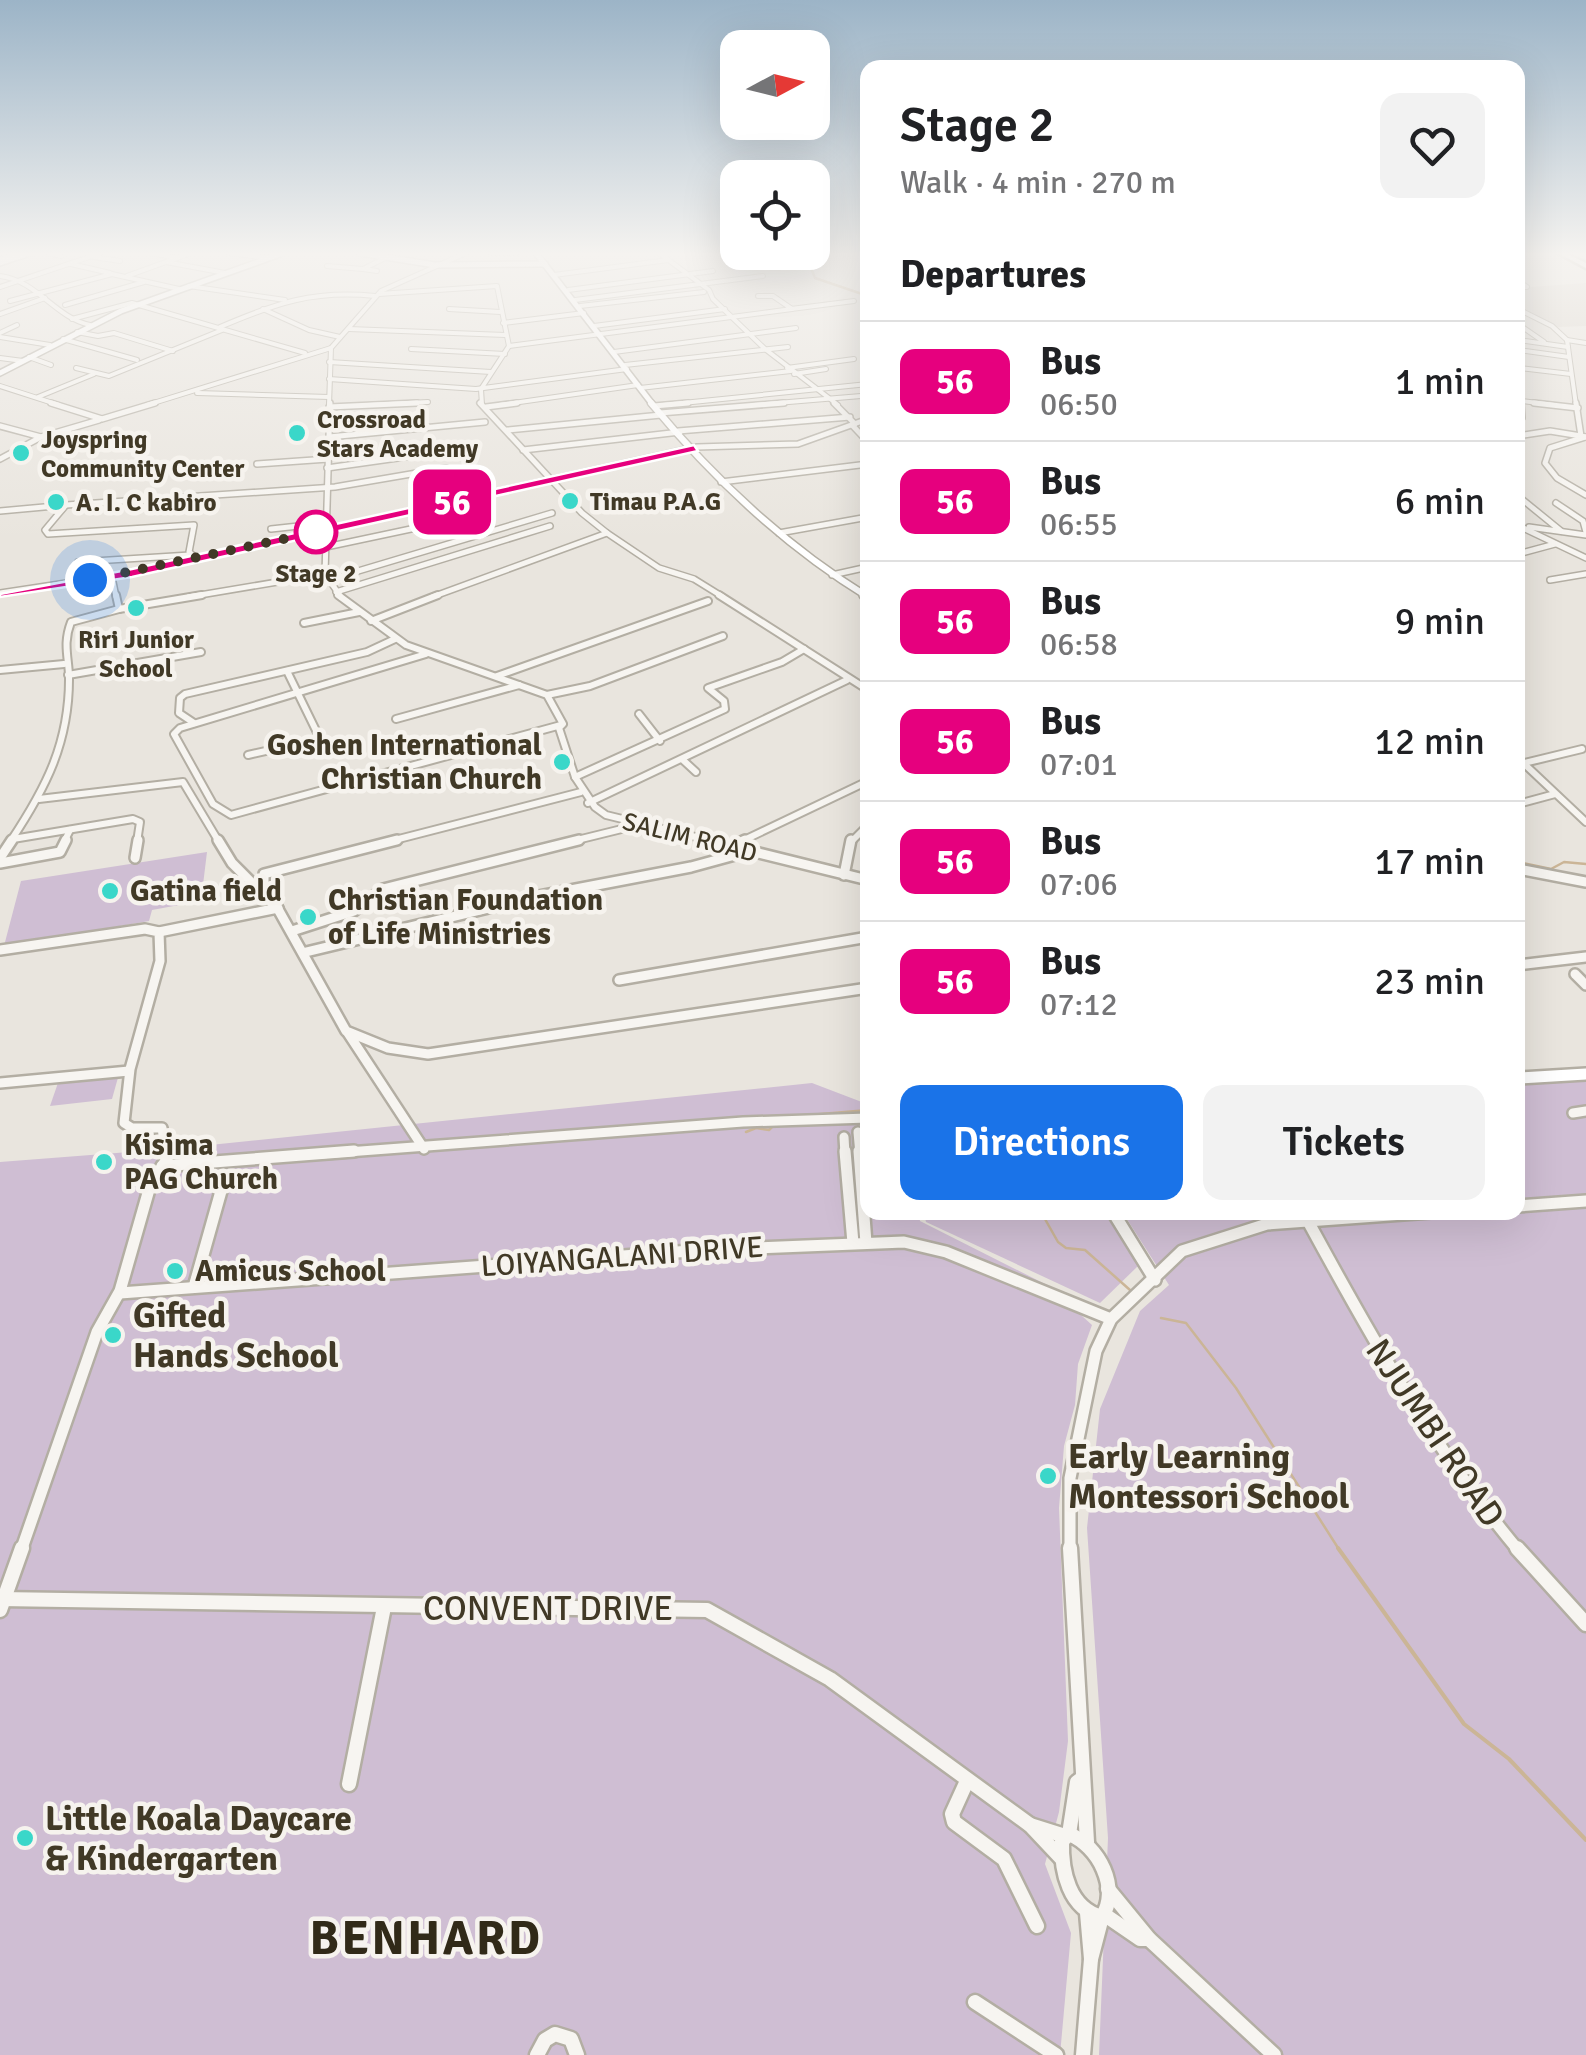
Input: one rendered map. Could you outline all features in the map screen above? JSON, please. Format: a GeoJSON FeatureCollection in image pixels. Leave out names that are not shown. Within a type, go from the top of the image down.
{"type":"FeatureCollection","features":[{"type":"Feature","properties":{"kind":"street"},"geometry":{"type":"LineString","coordinates":[[0,373],[43,349]]}},
{"type":"Feature","properties":{"kind":"street"},"geometry":{"type":"LineString","coordinates":[[98,349],[137,360]]}},
{"type":"Feature","properties":{"kind":"street"},"geometry":{"type":"LineString","coordinates":[[166,349],[173,351]]}},
{"type":"Feature","properties":{"kind":"street"},"geometry":{"type":"LineString","coordinates":[[76,368],[108,376],[177,349]]}},
{"type":"Feature","properties":{"kind":"street"},"geometry":{"type":"LineString","coordinates":[[290,349],[307,354]]}},
{"type":"Feature","properties":{"kind":"street"},"geometry":{"type":"LineString","coordinates":[[0,458],[41,437],[327,349]]}},
{"type":"Feature","properties":{"kind":"street"},"geometry":{"type":"LineString","coordinates":[[331,349],[326,577],[336,592],[371,621],[427,654],[547,695],[590,686],[723,636]]}},
{"type":"Feature","properties":{"kind":"street"},"geometry":{"type":"LineString","coordinates":[[411,349],[505,354]]}},
{"type":"Feature","properties":{"kind":"street"},"geometry":{"type":"LineString","coordinates":[[508,349],[481,389],[480,403],[550,480],[608,533],[659,568],[694,580],[860,686]]}},
{"type":"Feature","properties":{"kind":"street"},"geometry":{"type":"LineString","coordinates":[[612,349],[658,411],[721,482],[832,575],[860,592]]}},
{"type":"Feature","properties":{"kind":"street"},"geometry":{"type":"LineString","coordinates":[[614,352],[641,349]]}},
{"type":"Feature","properties":{"kind":"street"},"geometry":{"type":"LineString","coordinates":[[329,379],[481,389],[758,349]]}},
{"type":"Feature","properties":{"kind":"street"},"geometry":{"type":"LineString","coordinates":[[766,349],[850,417],[860,432]]}},
{"type":"Feature","properties":{"kind":"street"},"geometry":{"type":"LineString","coordinates":[[1568,349],[1584,436]]}},
{"type":"Feature","properties":{"kind":"street"},"geometry":{"type":"LineString","coordinates":[[1525,351],[1569,356]]}},
{"type":"Feature","properties":{"kind":"street"},"geometry":{"type":"LineString","coordinates":[[0,358],[51,365]]}},
{"type":"Feature","properties":{"kind":"street"},"geometry":{"type":"LineString","coordinates":[[486,407],[857,361]]}},
{"type":"Feature","properties":{"kind":"street"},"geometry":{"type":"LineString","coordinates":[[329,362],[491,372]]}},
{"type":"Feature","properties":{"kind":"street"},"geometry":{"type":"LineString","coordinates":[[1525,367],[1571,374]]}},
{"type":"Feature","properties":{"kind":"street"},"geometry":{"type":"LineString","coordinates":[[38,397],[94,374]]}},
{"type":"Feature","properties":{"kind":"street"},"geometry":{"type":"LineString","coordinates":[[507,430],[600,418],[632,419],[658,411],[860,385]]}},
{"type":"Feature","properties":{"kind":"street"},"geometry":{"type":"LineString","coordinates":[[0,386],[102,420]]}},
{"type":"Feature","properties":{"kind":"street"},"geometry":{"type":"LineString","coordinates":[[187,393],[329,402],[428,402]]}},
{"type":"Feature","properties":{"kind":"street"},"geometry":{"type":"LineString","coordinates":[[658,411],[860,396]]}},
{"type":"Feature","properties":{"kind":"street"},"geometry":{"type":"LineString","coordinates":[[1576,399],[1586,400]]}},
{"type":"Feature","properties":{"kind":"street"},"geometry":{"type":"LineString","coordinates":[[1525,402],[1581,414]]}},
{"type":"Feature","properties":{"kind":"street"},"geometry":{"type":"LineString","coordinates":[[523,450],[850,417]]}},
{"type":"Feature","properties":{"kind":"street"},"geometry":{"type":"LineString","coordinates":[[330,438],[485,422]]}},
{"type":"Feature","properties":{"kind":"street"},"geometry":{"type":"LineString","coordinates":[[0,594],[112,577],[326,526],[694,448],[781,446],[818,439],[860,422]]}},
{"type":"Feature","properties":{"kind":"street"},"geometry":{"type":"LineString","coordinates":[[0,426],[41,437]]}},
{"type":"Feature","properties":{"kind":"street"},"geometry":{"type":"LineString","coordinates":[[1525,435],[1550,431],[1584,436]]}},
{"type":"Feature","properties":{"kind":"street"},"geometry":{"type":"LineString","coordinates":[[52,434],[67,442],[117,442]]}},
{"type":"Feature","properties":{"kind":"street"},"geometry":{"type":"LineString","coordinates":[[1584,436],[1550,448],[1545,459],[1554,474],[1584,494]]}},
{"type":"Feature","properties":{"kind":"street"},"geometry":{"type":"LineString","coordinates":[[257,464],[328,463],[433,454]]}},
{"type":"Feature","properties":{"kind":"street"},"geometry":{"type":"LineString","coordinates":[[721,482],[860,465]]}},
{"type":"Feature","properties":{"kind":"street"},"geometry":{"type":"LineString","coordinates":[[0,511],[326,487],[446,468]]}},
{"type":"Feature","properties":{"kind":"street"},"geometry":{"type":"LineString","coordinates":[[1525,527],[1586,534],[1583,521],[1553,501],[1584,494]]}},
{"type":"Feature","properties":{"kind":"street"},"geometry":{"type":"LineString","coordinates":[[1525,502],[1561,531]]}},
{"type":"Feature","properties":{"kind":"street"},"geometry":{"type":"LineString","coordinates":[[66,505],[45,534],[191,524],[194,557]]}},
{"type":"Feature","properties":{"kind":"street"},"geometry":{"type":"LineString","coordinates":[[0,861],[39,799],[64,737],[68,675],[64,664],[71,622],[119,608],[326,577],[552,513]]}},
{"type":"Feature","properties":{"kind":"street"},"geometry":{"type":"LineString","coordinates":[[779,533],[860,518]]}},
{"type":"Feature","properties":{"kind":"street"},"geometry":{"type":"LineString","coordinates":[[271,529],[326,526]]}},
{"type":"Feature","properties":{"kind":"street"},"geometry":{"type":"LineString","coordinates":[[326,547],[425,526]]}},
{"type":"Feature","properties":{"kind":"street"},"geometry":{"type":"LineString","coordinates":[[336,592],[550,526]]}},
{"type":"Feature","properties":{"kind":"street"},"geometry":{"type":"LineString","coordinates":[[1525,529],[1586,558]]}},
{"type":"Feature","properties":{"kind":"street"},"geometry":{"type":"LineString","coordinates":[[371,621],[556,549],[608,533]]}},
{"type":"Feature","properties":{"kind":"street"},"geometry":{"type":"LineString","coordinates":[[1525,552],[1555,544]]}},
{"type":"Feature","properties":{"kind":"street"},"geometry":{"type":"LineString","coordinates":[[78,562],[194,557]]}},
{"type":"Feature","properties":{"kind":"street"},"geometry":{"type":"LineString","coordinates":[[832,575],[860,569]]}},
{"type":"Feature","properties":{"kind":"street"},"geometry":{"type":"LineString","coordinates":[[1550,580],[1586,574]]}},
{"type":"Feature","properties":{"kind":"street"},"geometry":{"type":"LineString","coordinates":[[112,577],[119,608]]}},
{"type":"Feature","properties":{"kind":"street"},"geometry":{"type":"LineString","coordinates":[[496,676],[708,601]]}},
{"type":"Feature","properties":{"kind":"street"},"geometry":{"type":"LineString","coordinates":[[304,623],[360,612]]}},
{"type":"Feature","properties":{"kind":"street"},"geometry":{"type":"LineString","coordinates":[[194,724],[178,713],[180,698],[185,694],[375,650],[395,638]]}},
{"type":"Feature","properties":{"kind":"street"},"geometry":{"type":"LineString","coordinates":[[575,778],[725,709],[724,701],[709,691],[711,686],[763,665],[780,663],[804,649]]}},
{"type":"Feature","properties":{"kind":"street"},"geometry":{"type":"LineString","coordinates":[[68,675],[201,652]]}},
{"type":"Feature","properties":{"kind":"street"},"geometry":{"type":"LineString","coordinates":[[427,654],[194,724],[174,734],[213,804],[231,816],[561,726]]}},
{"type":"Feature","properties":{"kind":"street"},"geometry":{"type":"LineString","coordinates":[[0,670],[64,664]]}},
{"type":"Feature","properties":{"kind":"street"},"geometry":{"type":"LineString","coordinates":[[288,670],[327,753]]}},
{"type":"Feature","properties":{"kind":"street"},"geometry":{"type":"LineString","coordinates":[[588,803],[847,680]]}},
{"type":"Feature","properties":{"kind":"street"},"geometry":{"type":"LineString","coordinates":[[396,718],[522,684]]}},
{"type":"Feature","properties":{"kind":"street","name":"SALIM ROAD"},"geometry":{"type":"LineString","coordinates":[[547,695],[581,792],[588,803],[606,816],[860,878]]}},
{"type":"Feature","properties":{"kind":"street"},"geometry":{"type":"LineString","coordinates":[[639,714],[660,741]]}},
{"type":"Feature","properties":{"kind":"street"},"geometry":{"type":"LineString","coordinates":[[324,796],[561,726]]}},
{"type":"Feature","properties":{"kind":"street"},"geometry":{"type":"LineString","coordinates":[[248,756],[320,739]]}},
{"type":"Feature","properties":{"kind":"street"},"geometry":{"type":"LineString","coordinates":[[1525,761],[1582,749]]}},
{"type":"Feature","properties":{"kind":"street"},"geometry":{"type":"LineString","coordinates":[[683,760],[696,772]]}},
{"type":"Feature","properties":{"kind":"street"},"geometry":{"type":"LineString","coordinates":[[1525,766],[1586,822]]}},
{"type":"Feature","properties":{"kind":"street"},"geometry":{"type":"LineString","coordinates":[[39,799],[184,782],[232,863],[278,908]]}},
{"type":"Feature","properties":{"kind":"street"},"geometry":{"type":"LineString","coordinates":[[730,846],[860,785]]}},
{"type":"Feature","properties":{"kind":"street"},"geometry":{"type":"LineString","coordinates":[[424,1149],[346,1031],[262,877],[270,871],[581,792]]}},
{"type":"Feature","properties":{"kind":"street"},"geometry":{"type":"LineString","coordinates":[[1525,802],[1556,794]]}},
{"type":"Feature","properties":{"kind":"street"},"geometry":{"type":"LineString","coordinates":[[13,839],[138,820],[135,858]]}},
{"type":"Feature","properties":{"kind":"street"},"geometry":{"type":"LineString","coordinates":[[292,931],[354,910],[382,889],[638,825]]}},
{"type":"Feature","properties":{"kind":"street"},"geometry":{"type":"LineString","coordinates":[[0,861],[60,852],[70,830]]}},
{"type":"Feature","properties":{"kind":"street"},"geometry":{"type":"LineString","coordinates":[[844,875],[852,836],[860,830]]}},
{"type":"Feature","properties":{"kind":"street"},"geometry":{"type":"LineString","coordinates":[[306,952],[749,851]]}},
{"type":"Feature","properties":{"kind":"street"},"geometry":{"type":"LineString","coordinates":[[1525,870],[1586,882]]}},
{"type":"Feature","properties":{"kind":"street"},"geometry":{"type":"LineString","coordinates":[[0,950],[145,929],[159,932],[278,908]]}},
{"type":"Feature","properties":{"kind":"street"},"geometry":{"type":"LineString","coordinates":[[1,1602],[97,1332],[120,1293],[159,1167],[167,1159],[162,1128],[132,1128],[124,1123],[130,1071],[162,942],[159,932]]}},
{"type":"Feature","properties":{"kind":"street"},"geometry":{"type":"LineString","coordinates":[[618,980],[860,938]]}},
{"type":"Feature","properties":{"kind":"street"},"geometry":{"type":"LineString","coordinates":[[1525,964],[1586,957]]}},
{"type":"Feature","properties":{"kind":"street"},"geometry":{"type":"LineString","coordinates":[[1576,974],[1586,985]]}},
{"type":"Feature","properties":{"kind":"street"},"geometry":{"type":"LineString","coordinates":[[346,1031],[388,1048],[428,1054],[860,989]]}},
{"type":"Feature","properties":{"kind":"street"},"geometry":{"type":"LineString","coordinates":[[0,1084],[130,1071]]}},
{"type":"Feature","properties":{"kind":"street"},"geometry":{"type":"LineString","coordinates":[[1525,1078],[1586,1074]]}},
{"type":"Feature","properties":{"kind":"street"},"geometry":{"type":"LineString","coordinates":[[1573,1113],[1586,1112]]}},
{"type":"Feature","properties":{"kind":"street"},"geometry":{"type":"LineString","coordinates":[[159,1167],[772,1120],[795,1124],[860,1119]]}},
{"type":"Feature","properties":{"kind":"street"},"geometry":{"type":"LineString","coordinates":[[858,1132],[860,1160]]}},
{"type":"Feature","properties":{"kind":"street"},"geometry":{"type":"LineString","coordinates":[[844,1138],[853,1243]]}},
{"type":"Feature","properties":{"kind":"street"},"geometry":{"type":"LineString","coordinates":[[194,1287],[222,1184]]}},
{"type":"Feature","properties":{"kind":"street"},"geometry":{"type":"LineString","coordinates":[[1525,1205],[1586,1201]]}},
{"type":"Feature","properties":{"kind":"street"},"geometry":{"type":"LineString","coordinates":[[864,1220],[866,1242]]}},
{"type":"Feature","properties":{"kind":"street"},"geometry":{"type":"LineString","coordinates":[[1118,1220],[1154,1280]]}},
{"type":"Feature","properties":{"kind":"street"},"geometry":{"type":"LineString","coordinates":[[1274,2055],[1149,1939],[1108,1889],[1087,1842],[1081,1778],[1070,1478],[1096,1351],[1110,1319],[1182,1250],[1245,1228],[1342,1220]]}},
{"type":"Feature","properties":{"kind":"street","name":"NJUMBI ROAD"},"geometry":{"type":"LineString","coordinates":[[1309,1223],[1361,1322],[1432,1436],[1504,1535],[1586,1624]]}},
{"type":"Feature","properties":{"kind":"street","name":"LOIYANGALANI DRIVE"},"geometry":{"type":"LineString","coordinates":[[120,1293],[904,1242],[946,1252],[1110,1319]]}},
{"type":"Feature","properties":{"kind":"street","name":"CONVENT DRIVE"},"geometry":{"type":"LineString","coordinates":[[1,1602],[707,1610],[830,1679],[1030,1825],[1062,1860]]}},
{"type":"Feature","properties":{"kind":"street"},"geometry":{"type":"LineString","coordinates":[[349,1784],[384,1607]]}},
{"type":"Feature","properties":{"kind":"street"},"geometry":{"type":"LineString","coordinates":[[1081,1778],[1062,1860],[1076,1898],[1098,1915],[1149,1939]]}},
{"type":"Feature","properties":{"kind":"street"},"geometry":{"type":"LineString","coordinates":[[967,1781],[952,1814],[954,1822],[1004,1859],[1037,1926]]}},
{"type":"Feature","properties":{"kind":"street","name":"CONVENT DRIVE"},"geometry":{"type":"LineString","coordinates":[[1030,1825],[1067,1835]]}},
{"type":"Feature","properties":{"kind":"street"},"geometry":{"type":"LineString","coordinates":[[1067,1835],[1087,1842]]}},
{"type":"Feature","properties":{"kind":"street"},"geometry":{"type":"LineString","coordinates":[[1082,2055],[1091,1959],[1096,1954],[1098,1915],[1108,1889]]}},
{"type":"Feature","properties":{"kind":"street"},"geometry":{"type":"LineString","coordinates":[[975,2002],[1056,2055]]}},
{"type":"Feature","properties":{"kind":"street"},"geometry":{"type":"LineString","coordinates":[[537,2055],[545,2040],[555,2034],[571,2039],[577,2055]]}},
{"type":"Feature","properties":{"kind":"shaded area","name":"Gatina field"},"geometry":{"type":"Polygon","coordinates":[[[207,852],[201,901],[152,910],[149,921],[4,946],[21,881],[207,852]]]}},
{"type":"Feature","properties":{"kind":"shaded area"},"geometry":{"type":"Polygon","coordinates":[[[119,1074],[112,1099],[50,1106],[59,1080],[119,1074]]]}},
{"type":"Feature","properties":{"kind":"shaded area"},"geometry":{"type":"Polygon","coordinates":[[[1586,1078],[1586,2055],[1099,2055],[1108,1838],[1087,1528],[1100,1409],[1140,1311],[1169,1285],[1127,1220],[1525,1220],[1525,1082],[1586,1078]]]}},
{"type":"Feature","properties":{"kind":"shaded area"},"geometry":{"type":"Polygon","coordinates":[[[812,1083],[860,1101],[860,1220],[920,1220],[1049,1286],[1092,1325],[1078,1364],[1075,1405],[1064,1446],[1059,1508],[1068,1741],[1059,1812],[1045,1864],[1071,1933],[1060,2055],[0,2055],[0,1162],[181,1148],[812,1083]]]}},
{"type":"Feature","properties":{"kind":"shaded area"},"geometry":{"type":"Polygon","coordinates":[[[1110,1220],[1139,1265],[1100,1303],[926,1222],[1110,1220]]]}},
{"type":"Feature","properties":{"kind":"waterway"},"geometry":{"type":"LineString","coordinates":[[1525,863],[1551,869],[1564,862],[1586,864]]}},
{"type":"Feature","properties":{"kind":"waterway"},"geometry":{"type":"LineString","coordinates":[[786,1117],[860,1111]]}},
{"type":"Feature","properties":{"kind":"waterway"},"geometry":{"type":"LineString","coordinates":[[746,1132],[756,1128],[769,1130],[775,1124]]}},
{"type":"Feature","properties":{"kind":"waterway"},"geometry":{"type":"LineString","coordinates":[[1046,1220],[1058,1242],[1066,1248],[1085,1250],[1130,1290]]}},
{"type":"Feature","properties":{"kind":"waterway"},"geometry":{"type":"LineString","coordinates":[[1161,1318],[1186,1323],[1236,1388],[1339,1549]]}},
{"type":"Feature","properties":{"kind":"waterway"},"geometry":{"type":"LineString","coordinates":[[1339,1549],[1464,1724],[1509,1759],[1586,1840]]}},
{"type":"Feature","properties":{"kind":"bus line","name":"56"},"geometry":{"type":"LineString","coordinates":[[0,594],[132,573],[694,448]]}},
{"type":"Feature","properties":{"kind":"place","name":"Crossroad Stars Academy"},"geometry":{"type":"Point","coordinates":[297,433]}},
{"type":"Feature","properties":{"kind":"place","name":"Joyspring Community Center"},"geometry":{"type":"Point","coordinates":[21,453]}},
{"type":"Feature","properties":{"kind":"place","name":"Timau P.A.G"},"geometry":{"type":"Point","coordinates":[570,501]}},
{"type":"Feature","properties":{"kind":"place","name":"A. I. C kabiro"},"geometry":{"type":"Point","coordinates":[56,502]}},
{"type":"Feature","properties":{"kind":"place","name":"Stage 2"},"geometry":{"type":"Point","coordinates":[316,532]}},
{"type":"Feature","properties":{"kind":"place","name":"Riri Junior School"},"geometry":{"type":"Point","coordinates":[136,608]}},
{"type":"Feature","properties":{"kind":"place","name":"Goshen International Christian Church"},"geometry":{"type":"Point","coordinates":[562,762]}},
{"type":"Feature","properties":{"kind":"place","name":"Gatina field"},"geometry":{"type":"Point","coordinates":[110,891]}},
{"type":"Feature","properties":{"kind":"place","name":"Christian Foundation of Life Ministries"},"geometry":{"type":"Point","coordinates":[308,917]}},
{"type":"Feature","properties":{"kind":"place","name":"Kisima PAG Church"},"geometry":{"type":"Point","coordinates":[104,1162]}},
{"type":"Feature","properties":{"kind":"place","name":"Amicus School"},"geometry":{"type":"Point","coordinates":[175,1271]}},
{"type":"Feature","properties":{"kind":"place","name":"Gifted Hands School"},"geometry":{"type":"Point","coordinates":[113,1335]}},
{"type":"Feature","properties":{"kind":"place","name":"Early Learning Montessori School"},"geometry":{"type":"Point","coordinates":[1048,1476]}},
{"type":"Feature","properties":{"kind":"place","name":"Little Koala Daycare & Kindergarten"},"geometry":{"type":"Point","coordinates":[25,1838]}},
{"type":"Feature","properties":{"kind":"district","name":"BENHARD"},"geometry":{"type":"Point","coordinates":[426,1938]}},
{"type":"Feature","properties":{"kind":"route"},"geometry":{"type":"LineString","coordinates":[[90,580],[326,530],[316,532]]}}]}
